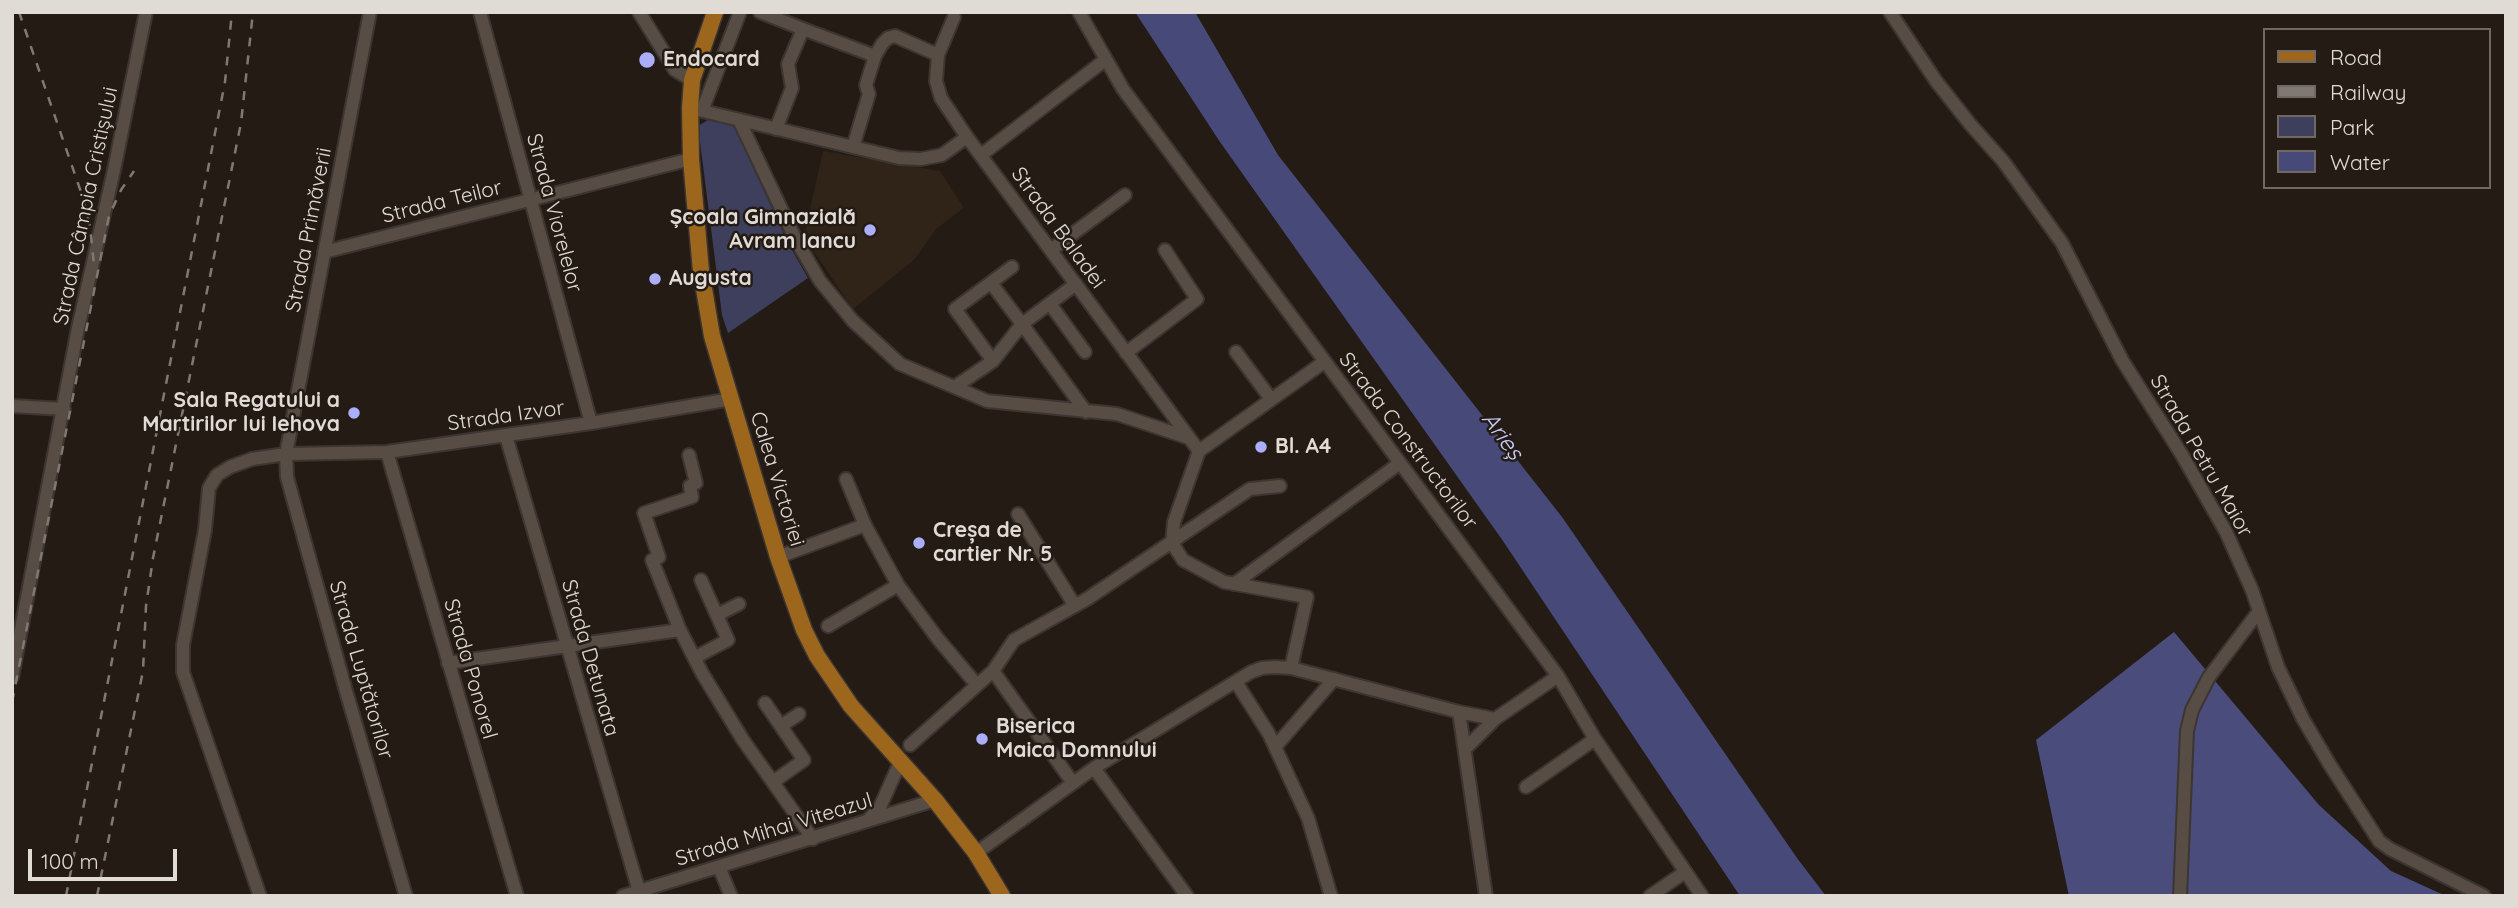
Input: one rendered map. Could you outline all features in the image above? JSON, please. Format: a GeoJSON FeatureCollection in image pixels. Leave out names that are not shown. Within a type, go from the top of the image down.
{"type":"FeatureCollection","features":[{"type":"Feature","properties":{"kind":"main road","name":"Calea Victoriei"},"geometry":{"type":"LineString","coordinates":[[715,12],[692,80],[696,109],[691,159],[702,271],[712,336],[778,557],[804,630],[817,656],[851,706],[935,800],[976,853],[1002,896]]}},
{"type":"Feature","properties":{"kind":"street","name":"Strada Câmpia Cristișului"},"geometry":{"type":"LineString","coordinates":[[12,677],[78,328],[117,157],[146,12]]}},
{"type":"Feature","properties":{"kind":"street","name":"Strada Primăverii"},"geometry":{"type":"LineString","coordinates":[[286,454],[370,12]]}},
{"type":"Feature","properties":{"kind":"street","name":"Strada Viorelelor"},"geometry":{"type":"LineString","coordinates":[[480,12],[591,424]]}},
{"type":"Feature","properties":{"kind":"street"},"geometry":{"type":"LineString","coordinates":[[639,12],[675,70],[692,80]]}},
{"type":"Feature","properties":{"kind":"street"},"geometry":{"type":"LineString","coordinates":[[740,12],[696,109],[899,158],[931,159],[942,155],[967,137]]}},
{"type":"Feature","properties":{"kind":"street"},"geometry":{"type":"LineString","coordinates":[[761,12],[875,56]]}},
{"type":"Feature","properties":{"kind":"street","name":"Strada Constructorilor"},"geometry":{"type":"LineString","coordinates":[[1079,12],[1123,89],[1558,676],[1595,739],[1702,896]]}},
{"type":"Feature","properties":{"kind":"street","name":"Strada Petru Maior"},"geometry":{"type":"LineString","coordinates":[[1890,12],[1936,81],[2003,161],[2062,243],[2122,360],[2182,455],[2226,533],[2252,590],[2278,667],[2303,719],[2329,765],[2379,841],[2484,896]]}},
{"type":"Feature","properties":{"kind":"street"},"geometry":{"type":"LineString","coordinates":[[853,147],[869,94],[866,85],[875,56],[882,44],[895,36],[938,55],[954,17]]}},
{"type":"Feature","properties":{"kind":"street"},"geometry":{"type":"LineString","coordinates":[[776,129],[792,88],[788,64],[803,29]]}},
{"type":"Feature","properties":{"kind":"street","name":"Strada Baladei"},"geometry":{"type":"LineString","coordinates":[[938,55],[937,91],[967,137],[1199,451]]}},
{"type":"Feature","properties":{"kind":"street"},"geometry":{"type":"LineString","coordinates":[[981,155],[1105,60]]}},
{"type":"Feature","properties":{"kind":"street"},"geometry":{"type":"LineString","coordinates":[[739,120],[796,240],[820,281],[846,313],[900,363],[987,401],[1117,414],[1189,438]]}},
{"type":"Feature","properties":{"kind":"street","name":"Strada Teilor"},"geometry":{"type":"LineString","coordinates":[[324,252],[691,159]]}},
{"type":"Feature","properties":{"kind":"street"},"geometry":{"type":"LineString","coordinates":[[1051,250],[1125,195]]}},
{"type":"Feature","properties":{"kind":"street"},"geometry":{"type":"LineString","coordinates":[[1126,353],[1197,299],[1165,250]]}},
{"type":"Feature","properties":{"kind":"street"},"geometry":{"type":"LineString","coordinates":[[993,361],[955,309],[1012,267]]}},
{"type":"Feature","properties":{"kind":"street"},"geometry":{"type":"LineString","coordinates":[[991,282],[1087,412]]}},
{"type":"Feature","properties":{"kind":"street"},"geometry":{"type":"LineString","coordinates":[[956,386],[993,361],[1022,324],[1076,284]]}},
{"type":"Feature","properties":{"kind":"street"},"geometry":{"type":"LineString","coordinates":[[1050,304],[1085,352]]}},
{"type":"Feature","properties":{"kind":"street"},"geometry":{"type":"LineString","coordinates":[[1236,352],[1271,399]]}},
{"type":"Feature","properties":{"kind":"street"},"geometry":{"type":"LineString","coordinates":[[1291,668],[1307,597],[1224,582],[1183,560],[1172,543],[1174,522],[1199,451],[1324,362]]}},
{"type":"Feature","properties":{"kind":"street","name":"Strada Izvor"},"geometry":{"type":"LineString","coordinates":[[260,896],[183,672],[183,645],[205,530],[209,488],[217,475],[252,459],[286,454],[387,452],[591,424],[731,399]]}},
{"type":"Feature","properties":{"kind":"street"},"geometry":{"type":"LineString","coordinates":[[12,406],[64,409]]}},
{"type":"Feature","properties":{"kind":"street","name":"Strada Detunata"},"geometry":{"type":"LineString","coordinates":[[506,436],[639,891]]}},
{"type":"Feature","properties":{"kind":"street","name":"Strada Ponorel"},"geometry":{"type":"LineString","coordinates":[[387,452],[517,896]]}},
{"type":"Feature","properties":{"kind":"street","name":"Strada Luptătorilor"},"geometry":{"type":"LineString","coordinates":[[286,454],[287,477],[294,504],[406,896]]}},
{"type":"Feature","properties":{"kind":"street"},"geometry":{"type":"LineString","coordinates":[[689,455],[696,483],[690,486],[692,497],[644,513],[659,556],[652,560],[694,658],[743,740],[813,839]]}},
{"type":"Feature","properties":{"kind":"street"},"geometry":{"type":"LineString","coordinates":[[1234,584],[1400,463]]}},
{"type":"Feature","properties":{"kind":"street"},"geometry":{"type":"LineString","coordinates":[[846,479],[865,525],[898,585],[977,685]]}},
{"type":"Feature","properties":{"kind":"street"},"geometry":{"type":"LineString","coordinates":[[910,745],[993,671],[1014,640],[1075,606],[1250,489],[1280,486]]}},
{"type":"Feature","properties":{"kind":"street"},"geometry":{"type":"LineString","coordinates":[[1018,514],[1075,606]]}},
{"type":"Feature","properties":{"kind":"street"},"geometry":{"type":"LineString","coordinates":[[778,557],[865,525]]}},
{"type":"Feature","properties":{"kind":"street"},"geometry":{"type":"LineString","coordinates":[[694,658],[728,640],[701,580]]}},
{"type":"Feature","properties":{"kind":"street"},"geometry":{"type":"LineString","coordinates":[[828,626],[898,585]]}},
{"type":"Feature","properties":{"kind":"street"},"geometry":{"type":"LineString","coordinates":[[717,615],[739,604]]}},
{"type":"Feature","properties":{"kind":"street"},"geometry":{"type":"LineString","coordinates":[[2180,896],[2187,731],[2192,710],[2209,677],[2259,611]]}},
{"type":"Feature","properties":{"kind":"street"},"geometry":{"type":"LineString","coordinates":[[448,663],[680,630]]}},
{"type":"Feature","properties":{"kind":"street"},"geometry":{"type":"LineString","coordinates":[[976,853],[1094,768],[1262,668],[1291,668],[1495,719]]}},
{"type":"Feature","properties":{"kind":"street"},"geometry":{"type":"LineString","coordinates":[[993,671],[1073,783]]}},
{"type":"Feature","properties":{"kind":"street"},"geometry":{"type":"LineString","coordinates":[[1465,749],[1495,719],[1558,676]]}},
{"type":"Feature","properties":{"kind":"street"},"geometry":{"type":"LineString","coordinates":[[1275,747],[1334,679]]}},
{"type":"Feature","properties":{"kind":"street"},"geometry":{"type":"LineString","coordinates":[[1236,682],[1275,747],[1308,818],[1331,896]]}},
{"type":"Feature","properties":{"kind":"street"},"geometry":{"type":"LineString","coordinates":[[765,703],[804,760],[773,782]]}},
{"type":"Feature","properties":{"kind":"street"},"geometry":{"type":"LineString","coordinates":[[1459,712],[1486,896]]}},
{"type":"Feature","properties":{"kind":"street"},"geometry":{"type":"LineString","coordinates":[[781,726],[799,714]]}},
{"type":"Feature","properties":{"kind":"street"},"geometry":{"type":"LineString","coordinates":[[1527,787],[1595,739]]}},
{"type":"Feature","properties":{"kind":"street"},"geometry":{"type":"LineString","coordinates":[[869,821],[880,807],[902,763]]}},
{"type":"Feature","properties":{"kind":"street"},"geometry":{"type":"LineString","coordinates":[[1094,768],[1187,896]]}},
{"type":"Feature","properties":{"kind":"street","name":"Strada Mihai Viteazul"},"geometry":{"type":"LineString","coordinates":[[623,896],[935,800]]}},
{"type":"Feature","properties":{"kind":"street"},"geometry":{"type":"LineString","coordinates":[[719,867],[731,896]]}},
{"type":"Feature","properties":{"kind":"street"},"geometry":{"type":"LineString","coordinates":[[1650,896],[1685,872]]}},
{"type":"Feature","properties":{"kind":"shaded area","name":"Școala Gimnazială Avram Iancu"},"geometry":{"type":"Polygon","coordinates":[[[823,151],[940,171],[964,208],[936,229],[915,259],[853,309],[810,246],[805,232],[823,151]]]}},
{"type":"Feature","properties":{"kind":"shaded area"},"geometry":{"type":"Polygon","coordinates":[[[2174,632],[2319,805],[2391,871],[2446,896],[2069,896],[2036,740],[2174,632]]]}},
{"type":"Feature","properties":{"kind":"green space"},"geometry":{"type":"Polygon","coordinates":[[[708,120],[734,125],[788,243],[808,278],[728,333],[722,315],[698,126],[708,120]]]}},
{"type":"Feature","properties":{"kind":"water"},"geometry":{"type":"Polygon","coordinates":[[[1135,12],[1195,12],[1278,155],[1562,517],[1826,896],[1740,896],[1503,541],[1220,142],[1135,12]]]}},
{"type":"Feature","properties":{"kind":"railway"},"geometry":{"type":"LineString","coordinates":[[19,12],[83,198],[90,226],[94,265]]}},
{"type":"Feature","properties":{"kind":"railway"},"geometry":{"type":"LineString","coordinates":[[66,896],[225,82],[232,12]]}},
{"type":"Feature","properties":{"kind":"railway"},"geometry":{"type":"LineString","coordinates":[[97,896],[143,671],[146,606],[153,558],[241,123],[253,12]]}},
{"type":"Feature","properties":{"kind":"railway"},"geometry":{"type":"LineString","coordinates":[[12,702],[109,216],[121,190],[134,171]]}},
{"type":"Feature","properties":{"kind":"place","name":"Endocard"},"geometry":{"type":"Point","coordinates":[647,60]}},
{"type":"Feature","properties":{"kind":"place","name":"Școala Gimnazială Avram Iancu"},"geometry":{"type":"Point","coordinates":[870,230]}},
{"type":"Feature","properties":{"kind":"place","name":"Augusta"},"geometry":{"type":"Point","coordinates":[655,279]}},
{"type":"Feature","properties":{"kind":"place","name":"Sala Regatului a Martirilor lui Iehova"},"geometry":{"type":"Point","coordinates":[354,413]}},
{"type":"Feature","properties":{"kind":"place","name":"Bl. A4"},"geometry":{"type":"Point","coordinates":[1261,447]}},
{"type":"Feature","properties":{"kind":"place","name":"Creșa de cartier Nr. 5"},"geometry":{"type":"Point","coordinates":[919,543]}},
{"type":"Feature","properties":{"kind":"place","name":"Biserica Maica Domnului"},"geometry":{"type":"Point","coordinates":[982,739]}},
{"type":"Feature","properties":{"kind":"water label","name":"Arieș"},"geometry":{"type":"Point","coordinates":[1502,436]}}]}
